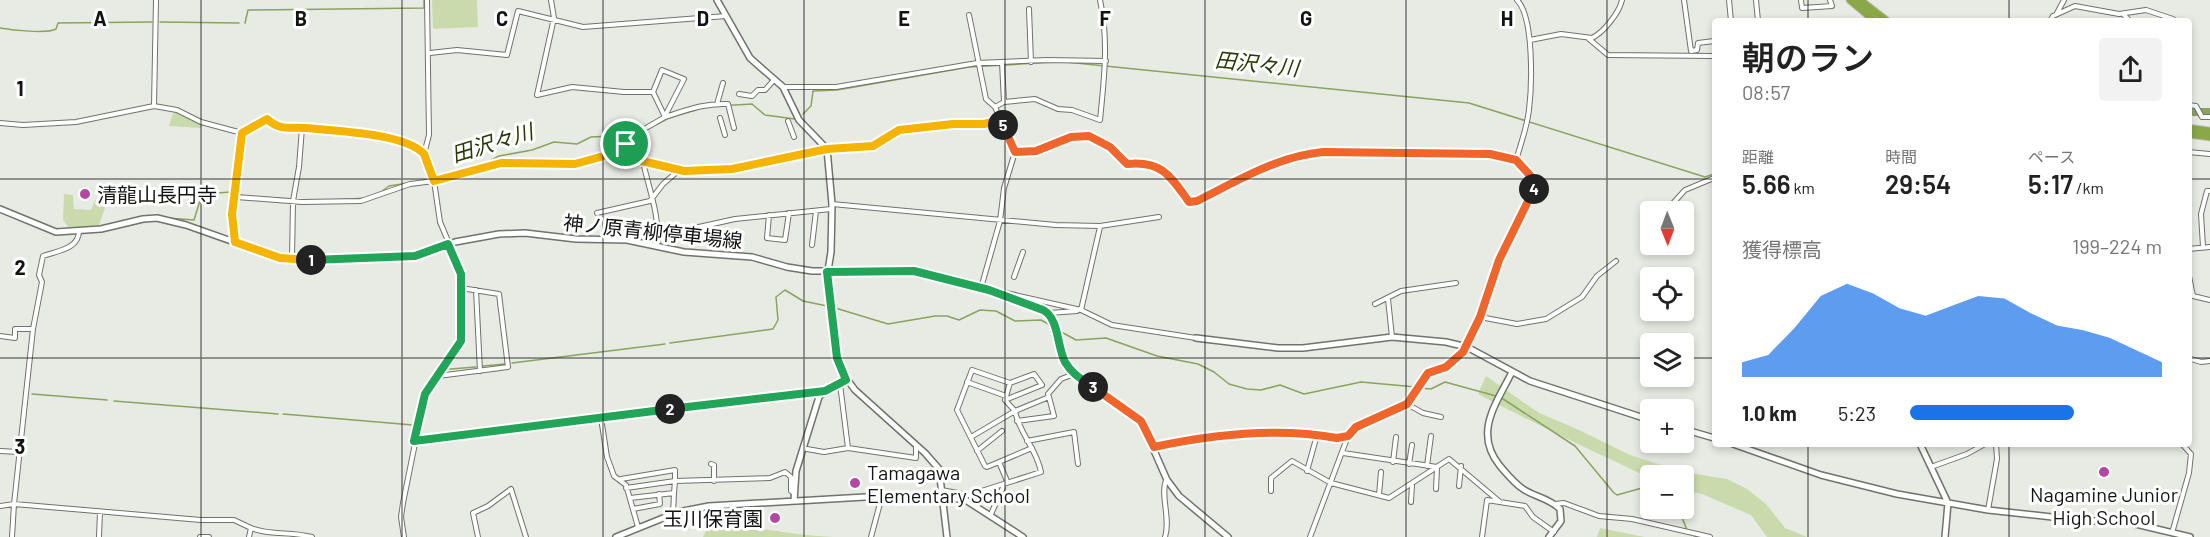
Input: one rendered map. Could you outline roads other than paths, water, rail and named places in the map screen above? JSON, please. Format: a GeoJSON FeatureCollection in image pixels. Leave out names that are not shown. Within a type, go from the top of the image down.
{"type":"FeatureCollection","features":[{"type":"Feature","properties":{"kind":"highway"},"geometry":{"type":"LineString","coordinates":[[1850,0],[1871,18]]}},
{"type":"Feature","properties":{"kind":"highway"},"geometry":{"type":"LineString","coordinates":[[1860,0],[1883,18]]}},
{"type":"Feature","properties":{"kind":"highway"},"geometry":{"type":"LineString","coordinates":[[2192,129],[2210,131]]}},
{"type":"Feature","properties":{"kind":"highway"},"geometry":{"type":"LineString","coordinates":[[2192,135],[2210,137]]}},
{"type":"Feature","properties":{"kind":"street"},"geometry":{"type":"LineString","coordinates":[[154,106],[156,0]]}},
{"type":"Feature","properties":{"kind":"street"},"geometry":{"type":"LineString","coordinates":[[404,537],[401,517],[425,394],[461,341],[460,269],[440,222],[434,181],[424,154],[429,135],[430,53],[427,0]]}},
{"type":"Feature","properties":{"kind":"street"},"geometry":{"type":"LineString","coordinates":[[551,0],[554,18],[537,95],[572,87],[653,92]]}},
{"type":"Feature","properties":{"kind":"street"},"geometry":{"type":"LineString","coordinates":[[717,0],[750,58],[783,87],[799,120],[827,149],[831,206],[831,252],[827,272],[837,358],[846,380],[939,469],[947,537]]}},
{"type":"Feature","properties":{"kind":"street"},"geometry":{"type":"LineString","coordinates":[[995,107],[1004,102],[1035,99],[1058,109],[1072,110],[1100,120],[1106,64],[1100,0]]}},
{"type":"Feature","properties":{"kind":"street"},"geometry":{"type":"LineString","coordinates":[[1516,160],[1527,120],[1530,40],[1526,12],[1517,0]]}},
{"type":"Feature","properties":{"kind":"street"},"geometry":{"type":"LineString","coordinates":[[1589,39],[1602,31],[1620,8],[1622,0]]}},
{"type":"Feature","properties":{"kind":"street"},"geometry":{"type":"LineString","coordinates":[[1684,0],[1691,51],[1697,50],[1698,43],[1712,41]]}},
{"type":"Feature","properties":{"kind":"street"},"geometry":{"type":"LineString","coordinates":[[1729,0],[1731,18]]}},
{"type":"Feature","properties":{"kind":"street"},"geometry":{"type":"LineString","coordinates":[[1756,0],[1758,18]]}},
{"type":"Feature","properties":{"kind":"street"},"geometry":{"type":"LineString","coordinates":[[1801,0],[1802,8],[1832,6],[1830,0]]}},
{"type":"Feature","properties":{"kind":"street"},"geometry":{"type":"LineString","coordinates":[[2053,18],[2064,0]]}},
{"type":"Feature","properties":{"kind":"street"},"geometry":{"type":"LineString","coordinates":[[2057,14],[2075,6],[2123,14],[2146,10],[2170,18]]}},
{"type":"Feature","properties":{"kind":"street"},"geometry":{"type":"LineString","coordinates":[[1029,9],[1030,62]]}},
{"type":"Feature","properties":{"kind":"street"},"geometry":{"type":"LineString","coordinates":[[430,53],[457,50],[507,55],[518,11],[554,18],[583,27],[726,16]]}},
{"type":"Feature","properties":{"kind":"street"},"geometry":{"type":"LineString","coordinates":[[2123,14],[2127,18]]}},
{"type":"Feature","properties":{"kind":"street"},"geometry":{"type":"LineString","coordinates":[[969,15],[977,65],[986,99],[995,107],[1015,152],[1004,188],[1000,221],[981,289]]}},
{"type":"Feature","properties":{"kind":"street"},"geometry":{"type":"LineString","coordinates":[[1530,40],[1561,34],[1589,39],[1608,55],[1712,56]]}},
{"type":"Feature","properties":{"kind":"street"},"geometry":{"type":"LineString","coordinates":[[783,87],[836,87],[977,65],[1030,62],[1106,64]]}},
{"type":"Feature","properties":{"kind":"street"},"geometry":{"type":"LineString","coordinates":[[1002,64],[1004,102]]}},
{"type":"Feature","properties":{"kind":"street"},"geometry":{"type":"LineString","coordinates":[[662,70],[684,79],[665,117],[653,92],[662,70]]}},
{"type":"Feature","properties":{"kind":"street"},"geometry":{"type":"LineString","coordinates":[[739,94],[752,96],[758,90],[765,90],[774,80]]}},
{"type":"Feature","properties":{"kind":"street"},"geometry":{"type":"LineString","coordinates":[[717,104],[723,83]]}},
{"type":"Feature","properties":{"kind":"street"},"geometry":{"type":"LineString","coordinates":[[626,144],[626,136],[639,132],[665,117],[687,112],[702,104],[729,107],[734,128]]}},
{"type":"Feature","properties":{"kind":"street"},"geometry":{"type":"LineString","coordinates":[[0,123],[23,125],[76,122],[154,106],[177,110],[201,122],[242,133],[267,119],[283,129],[302,128],[389,139],[406,144],[424,154]]}},
{"type":"Feature","properties":{"kind":"street"},"geometry":{"type":"LineString","coordinates":[[2192,106],[2196,106],[2202,117],[2210,117]]}},
{"type":"Feature","properties":{"kind":"street"},"geometry":{"type":"LineString","coordinates":[[720,118],[725,135]]}},
{"type":"Feature","properties":{"kind":"street"},"geometry":{"type":"LineString","coordinates":[[642,161],[678,171],[732,169],[827,149],[873,146],[899,130],[953,124],[984,124],[1001,120]]}},
{"type":"Feature","properties":{"kind":"street"},"geometry":{"type":"LineString","coordinates":[[788,121],[794,137]]}},
{"type":"Feature","properties":{"kind":"street"},"geometry":{"type":"LineString","coordinates":[[292,260],[293,199],[299,167],[302,128]]}},
{"type":"Feature","properties":{"kind":"street"},"geometry":{"type":"LineString","coordinates":[[235,242],[232,214],[242,133]]}},
{"type":"Feature","properties":{"kind":"street"},"geometry":{"type":"LineString","coordinates":[[1015,152],[1051,147],[1071,137],[1097,138],[1127,164],[1137,163],[1165,170],[1189,202],[1197,201],[1250,174],[1308,153],[1490,154],[1516,160],[1536,182],[1499,260],[1480,317],[1467,347],[1446,367],[1428,373],[1407,404],[1356,427],[1348,436],[1310,537]]}},
{"type":"Feature","properties":{"kind":"street"},"geometry":{"type":"LineString","coordinates":[[236,194],[293,199],[368,201],[410,184],[434,181],[501,163],[575,164],[611,154],[626,144],[640,145],[652,198],[658,236],[657,245]]}},
{"type":"Feature","properties":{"kind":"street"},"geometry":{"type":"LineString","coordinates":[[2192,152],[2210,154]]}},
{"type":"Feature","properties":{"kind":"street"},"geometry":{"type":"LineString","coordinates":[[597,213],[650,201],[663,184],[678,171]]}},
{"type":"Feature","properties":{"kind":"street"},"geometry":{"type":"LineString","coordinates":[[1675,201],[1685,190],[1712,179]]}},
{"type":"Feature","properties":{"kind":"street"},"geometry":{"type":"LineString","coordinates":[[2203,247],[2201,214],[2207,191],[2210,191]]}},
{"type":"Feature","properties":{"kind":"street"},"geometry":{"type":"LineString","coordinates":[[658,236],[735,219],[816,211],[831,206],[1000,221],[1100,226],[1159,217]]}},
{"type":"Feature","properties":{"kind":"street","name":"神ノ原青柳停車場線"},"geometry":{"type":"LineString","coordinates":[[0,209],[56,232],[157,218],[186,225],[292,260],[415,256],[448,244],[488,236],[525,233],[586,240],[627,240],[684,252],[752,257],[787,267],[827,272],[914,271],[989,290],[1049,313]]}},
{"type":"Feature","properties":{"kind":"street"},"geometry":{"type":"LineString","coordinates":[[812,245],[816,211]]}},
{"type":"Feature","properties":{"kind":"street"},"geometry":{"type":"LineString","coordinates":[[769,215],[767,238],[785,240],[789,213]]}},
{"type":"Feature","properties":{"kind":"street"},"geometry":{"type":"LineString","coordinates":[[1081,310],[1100,226]]}},
{"type":"Feature","properties":{"kind":"street"},"geometry":{"type":"LineString","coordinates":[[12,537],[19,452],[33,329],[42,282],[39,275],[43,256],[72,245],[79,237],[79,230]]}},
{"type":"Feature","properties":{"kind":"street"},"geometry":{"type":"LineString","coordinates":[[2192,248],[2210,247]]}},
{"type":"Feature","properties":{"kind":"street"},"geometry":{"type":"LineString","coordinates":[[1014,277],[1023,252]]}},
{"type":"Feature","properties":{"kind":"street"},"geometry":{"type":"LineString","coordinates":[[1480,317],[1517,324],[1546,319],[1582,297],[1597,276],[1616,261]]}},
{"type":"Feature","properties":{"kind":"street"},"geometry":{"type":"LineString","coordinates":[[1375,304],[1401,291],[1456,282]]}},
{"type":"Feature","properties":{"kind":"street"},"geometry":{"type":"LineString","coordinates":[[440,372],[480,371],[508,367],[499,294],[461,288]]}},
{"type":"Feature","properties":{"kind":"street"},"geometry":{"type":"LineString","coordinates":[[476,290],[480,371]]}},
{"type":"Feature","properties":{"kind":"street"},"geometry":{"type":"LineString","coordinates":[[989,290],[1081,310],[1112,325],[1266,347],[1303,348],[1392,337],[1427,339],[1467,347],[1512,372],[1552,389],[1640,417]]}},
{"type":"Feature","properties":{"kind":"street"},"geometry":{"type":"LineString","coordinates":[[2192,292],[2193,296],[2210,300]]}},
{"type":"Feature","properties":{"kind":"street"},"geometry":{"type":"LineString","coordinates":[[1388,299],[1392,337]]}},
{"type":"Feature","properties":{"kind":"street"},"geometry":{"type":"LineString","coordinates":[[1081,310],[1049,313],[1063,358],[1074,374],[1141,421],[1167,480],[1179,496],[1228,537]]}},
{"type":"Feature","properties":{"kind":"street"},"geometry":{"type":"LineString","coordinates":[[0,336],[15,338],[15,329],[33,329]]}},
{"type":"Feature","properties":{"kind":"street"},"geometry":{"type":"LineString","coordinates":[[2192,359],[2210,361]]}},
{"type":"Feature","properties":{"kind":"street"},"geometry":{"type":"LineString","coordinates":[[1005,398],[1042,386],[1034,374],[1010,383],[972,370],[957,410],[977,451],[987,467],[1032,448]]}},
{"type":"Feature","properties":{"kind":"street"},"geometry":{"type":"LineString","coordinates":[[1512,372],[1490,414],[1487,443],[1497,462],[1525,491],[1555,504],[1560,509],[1561,521],[1550,537]]}},
{"type":"Feature","properties":{"kind":"street"},"geometry":{"type":"LineString","coordinates":[[1017,421],[1054,416],[1048,394],[1061,379],[1074,374]]}},
{"type":"Feature","properties":{"kind":"street"},"geometry":{"type":"LineString","coordinates":[[794,501],[803,448],[819,397],[825,391],[846,380]]}},
{"type":"Feature","properties":{"kind":"street"},"geometry":{"type":"LineString","coordinates":[[616,537],[673,514],[729,504],[942,493],[969,495],[1041,472],[1032,448],[1017,421],[1015,411],[1005,398],[967,382]]}},
{"type":"Feature","properties":{"kind":"street"},"geometry":{"type":"LineString","coordinates":[[840,383],[849,448]]}},
{"type":"Feature","properties":{"kind":"street"},"geometry":{"type":"LineString","coordinates":[[1005,398],[1010,383]]}},
{"type":"Feature","properties":{"kind":"street"},"geometry":{"type":"LineString","coordinates":[[414,441],[825,391]]}},
{"type":"Feature","properties":{"kind":"street"},"geometry":{"type":"LineString","coordinates":[[971,436],[1015,411],[1049,397]]}},
{"type":"Feature","properties":{"kind":"street"},"geometry":{"type":"LineString","coordinates":[[1407,404],[1423,413],[1441,417]]}},
{"type":"Feature","properties":{"kind":"street"},"geometry":{"type":"LineString","coordinates":[[601,418],[607,457],[614,476],[621,479],[675,470],[673,514]]}},
{"type":"Feature","properties":{"kind":"street"},"geometry":{"type":"LineString","coordinates":[[977,451],[1002,431]]}},
{"type":"Feature","properties":{"kind":"street"},"geometry":{"type":"LineString","coordinates":[[1154,447],[1176,441],[1262,431],[1337,438],[1348,436]]}},
{"type":"Feature","properties":{"kind":"street"},"geometry":{"type":"LineString","coordinates":[[1027,441],[1074,432],[1078,464]]}},
{"type":"Feature","properties":{"kind":"street"},"geometry":{"type":"LineString","coordinates":[[1694,432],[1712,437]]}},
{"type":"Feature","properties":{"kind":"street"},"geometry":{"type":"LineString","coordinates":[[1307,471],[1317,435]]}},
{"type":"Feature","properties":{"kind":"street"},"geometry":{"type":"LineString","coordinates":[[1427,466],[1431,436]]}},
{"type":"Feature","properties":{"kind":"street"},"geometry":{"type":"LineString","coordinates":[[1393,462],[1396,437]]}},
{"type":"Feature","properties":{"kind":"street"},"geometry":{"type":"LineString","coordinates":[[807,449],[824,452],[849,448],[916,458],[916,445]]}},
{"type":"Feature","properties":{"kind":"street"},"geometry":{"type":"LineString","coordinates":[[1409,464],[1412,445]]}},
{"type":"Feature","properties":{"kind":"street"},"geometry":{"type":"LineString","coordinates":[[1742,447],[1821,475],[1948,503],[1988,510],[2088,521],[2123,521],[2190,537]]}},
{"type":"Feature","properties":{"kind":"street"},"geometry":{"type":"LineString","coordinates":[[1921,447],[1948,503],[1945,537]]}},
{"type":"Feature","properties":{"kind":"street"},"geometry":{"type":"LineString","coordinates":[[1931,467],[1980,447]]}},
{"type":"Feature","properties":{"kind":"street"},"geometry":{"type":"LineString","coordinates":[[1988,510],[1997,459],[1996,447]]}},
{"type":"Feature","properties":{"kind":"street"},"geometry":{"type":"LineString","coordinates":[[2172,533],[2190,465],[2191,454],[2185,447]]}},
{"type":"Feature","properties":{"kind":"street"},"geometry":{"type":"LineString","coordinates":[[0,451],[19,452]]}},
{"type":"Feature","properties":{"kind":"street"},"geometry":{"type":"LineString","coordinates":[[1343,453],[1437,467]]}},
{"type":"Feature","properties":{"kind":"street"},"geometry":{"type":"LineString","coordinates":[[1271,491],[1271,478],[1292,461],[1331,483],[1389,498],[1449,459],[1461,466],[1500,501]]}},
{"type":"Feature","properties":{"kind":"street"},"geometry":{"type":"LineString","coordinates":[[991,514],[1006,482],[999,462]]}},
{"type":"Feature","properties":{"kind":"street"},"geometry":{"type":"LineString","coordinates":[[711,464],[714,465],[714,481]]}},
{"type":"Feature","properties":{"kind":"street"},"geometry":{"type":"LineString","coordinates":[[1459,486],[1461,466]]}},
{"type":"Feature","properties":{"kind":"street"},"geometry":{"type":"LineString","coordinates":[[1436,489],[1437,467]]}},
{"type":"Feature","properties":{"kind":"street"},"geometry":{"type":"LineString","coordinates":[[626,488],[675,481],[770,477],[785,472],[791,477],[791,491],[794,493]]}},
{"type":"Feature","properties":{"kind":"street"},"geometry":{"type":"LineString","coordinates":[[1379,495],[1381,472]]}},
{"type":"Feature","properties":{"kind":"street"},"geometry":{"type":"LineString","coordinates":[[621,479],[630,498],[638,527]]}},
{"type":"Feature","properties":{"kind":"street"},"geometry":{"type":"LineString","coordinates":[[1165,537],[1168,511],[1164,486],[1167,480]]}},
{"type":"Feature","properties":{"kind":"street"},"geometry":{"type":"LineString","coordinates":[[651,484],[651,495]]}},
{"type":"Feature","properties":{"kind":"street"},"geometry":{"type":"LineString","coordinates":[[1411,502],[1412,484]]}},
{"type":"Feature","properties":{"kind":"street"},"geometry":{"type":"LineString","coordinates":[[478,537],[472,513],[488,506],[511,489],[526,537]]}},
{"type":"Feature","properties":{"kind":"street"},"geometry":{"type":"LineString","coordinates":[[630,498],[674,493]]}},
{"type":"Feature","properties":{"kind":"street"},"geometry":{"type":"LineString","coordinates":[[942,493],[964,499],[991,514],[1023,537]]}},
{"type":"Feature","properties":{"kind":"street"},"geometry":{"type":"LineString","coordinates":[[633,509],[660,504],[659,494]]}},
{"type":"Feature","properties":{"kind":"street"},"geometry":{"type":"LineString","coordinates":[[871,537],[882,496]]}},
{"type":"Feature","properties":{"kind":"street"},"geometry":{"type":"LineString","coordinates":[[1482,537],[1486,500],[1527,508],[1533,517],[1554,532]]}},
{"type":"Feature","properties":{"kind":"street"},"geometry":{"type":"LineString","coordinates":[[1555,504],[1564,503],[1599,516],[1632,519],[1659,527],[1684,529],[1710,537]]}},
{"type":"Feature","properties":{"kind":"street"},"geometry":{"type":"LineString","coordinates":[[0,506],[14,504],[201,520],[234,520],[266,535],[300,534],[312,537]]}},
{"type":"Feature","properties":{"kind":"street"},"geometry":{"type":"LineString","coordinates":[[99,537],[100,512]]}},
{"type":"Feature","properties":{"kind":"street"},"geometry":{"type":"LineString","coordinates":[[249,537],[251,528]]}},
{"type":"Feature","properties":{"kind":"street"},"geometry":{"type":"LineString","coordinates":[[200,537],[209,537]]}},
{"type":"Feature","properties":{"kind":"waterway"},"geometry":{"type":"LineString","coordinates":[[245,23],[248,10],[424,8],[424,0]]}},
{"type":"Feature","properties":{"kind":"waterway"},"geometry":{"type":"LineString","coordinates":[[0,28],[45,31],[56,29],[58,23],[152,22]]}},
{"type":"Feature","properties":{"kind":"waterway"},"geometry":{"type":"LineString","coordinates":[[160,22],[239,23]]}},
{"type":"Feature","properties":{"kind":"waterway","name":"田沢々川"},"geometry":{"type":"LineString","coordinates":[[803,114],[811,106],[813,91],[837,90],[969,67],[1055,62]]}},
{"type":"Feature","properties":{"kind":"waterway","name":"田沢々川"},"geometry":{"type":"LineString","coordinates":[[1066,62],[1469,103],[1705,177],[1712,175]]}},
{"type":"Feature","properties":{"kind":"waterway","name":"田沢々川"},"geometry":{"type":"LineString","coordinates":[[718,106],[752,104],[765,115],[795,119]]}},
{"type":"Feature","properties":{"kind":"waterway","name":"田沢々川"},"geometry":{"type":"LineString","coordinates":[[483,165],[499,156],[532,150],[554,142],[577,144],[591,137],[636,135],[669,118],[696,110]]}},
{"type":"Feature","properties":{"kind":"waterway","name":"田沢々川"},"geometry":{"type":"LineString","coordinates":[[2192,112],[2210,112]]}},
{"type":"Feature","properties":{"kind":"waterway","name":"田沢々川"},"geometry":{"type":"LineString","coordinates":[[438,176],[461,171]]}},
{"type":"Feature","properties":{"kind":"waterway","name":"田沢々川"},"geometry":{"type":"LineString","coordinates":[[381,192],[389,186],[421,181]]}},
{"type":"Feature","properties":{"kind":"waterway","name":"田沢々川"},"geometry":{"type":"LineString","coordinates":[[167,218],[194,220],[202,194],[231,192],[244,196],[291,199]]}},
{"type":"Feature","properties":{"kind":"waterway","name":"田沢々川"},"geometry":{"type":"LineString","coordinates":[[334,200],[366,198]]}},
{"type":"Feature","properties":{"kind":"waterway"},"geometry":{"type":"LineString","coordinates":[[670,343],[773,329],[778,320],[776,297],[785,290],[803,301],[827,306]]}},
{"type":"Feature","properties":{"kind":"waterway"},"geometry":{"type":"LineString","coordinates":[[832,307],[888,324],[935,316],[947,316],[959,320],[980,310],[996,311],[1015,321],[1041,320],[1052,326]]}},
{"type":"Feature","properties":{"kind":"waterway"},"geometry":{"type":"LineString","coordinates":[[1056,329],[1076,340],[1106,338],[1157,356],[1198,364],[1214,372],[1229,384],[1247,389],[1261,390],[1280,385],[1304,394],[1361,382],[1416,387]]}},
{"type":"Feature","properties":{"kind":"waterway"},"geometry":{"type":"LineString","coordinates":[[512,363],[665,344]]}},
{"type":"Feature","properties":{"kind":"waterway"},"geometry":{"type":"LineString","coordinates":[[483,366],[505,364]]}},
{"type":"Feature","properties":{"kind":"waterway"},"geometry":{"type":"LineString","coordinates":[[283,414],[413,425],[423,389],[438,370],[476,367]]}},
{"type":"Feature","properties":{"kind":"waterway"},"geometry":{"type":"LineString","coordinates":[[1420,388],[1431,389],[1445,382],[1496,396]]}},
{"type":"Feature","properties":{"kind":"waterway"},"geometry":{"type":"LineString","coordinates":[[32,394],[107,400]]}},
{"type":"Feature","properties":{"kind":"waterway"},"geometry":{"type":"LineString","coordinates":[[1500,397],[1575,446],[1617,495],[1640,489]]}},
{"type":"Feature","properties":{"kind":"waterway"},"geometry":{"type":"LineString","coordinates":[[114,401],[278,414]]}},
{"type":"Feature","properties":{"kind":"waterway"},"geometry":{"type":"LineString","coordinates":[[1682,519],[1687,530]]}},
{"type":"Feature","properties":{"kind":"waterway"},"geometry":{"type":"LineString","coordinates":[[1692,535],[1698,537]]}},
{"type":"Feature","properties":{"kind":"place","name":"清龍山長円寺"},"geometry":{"type":"Point","coordinates":[85,194]}},
{"type":"Feature","properties":{"kind":"place","name":"Nagamine Junior High School"},"geometry":{"type":"Point","coordinates":[2104,472]}},
{"type":"Feature","properties":{"kind":"place","name":"Tamagawa Elementary School"},"geometry":{"type":"Point","coordinates":[855,483]}},
{"type":"Feature","properties":{"kind":"place","name":"玉川保育園"},"geometry":{"type":"Point","coordinates":[775,518]}}]}
